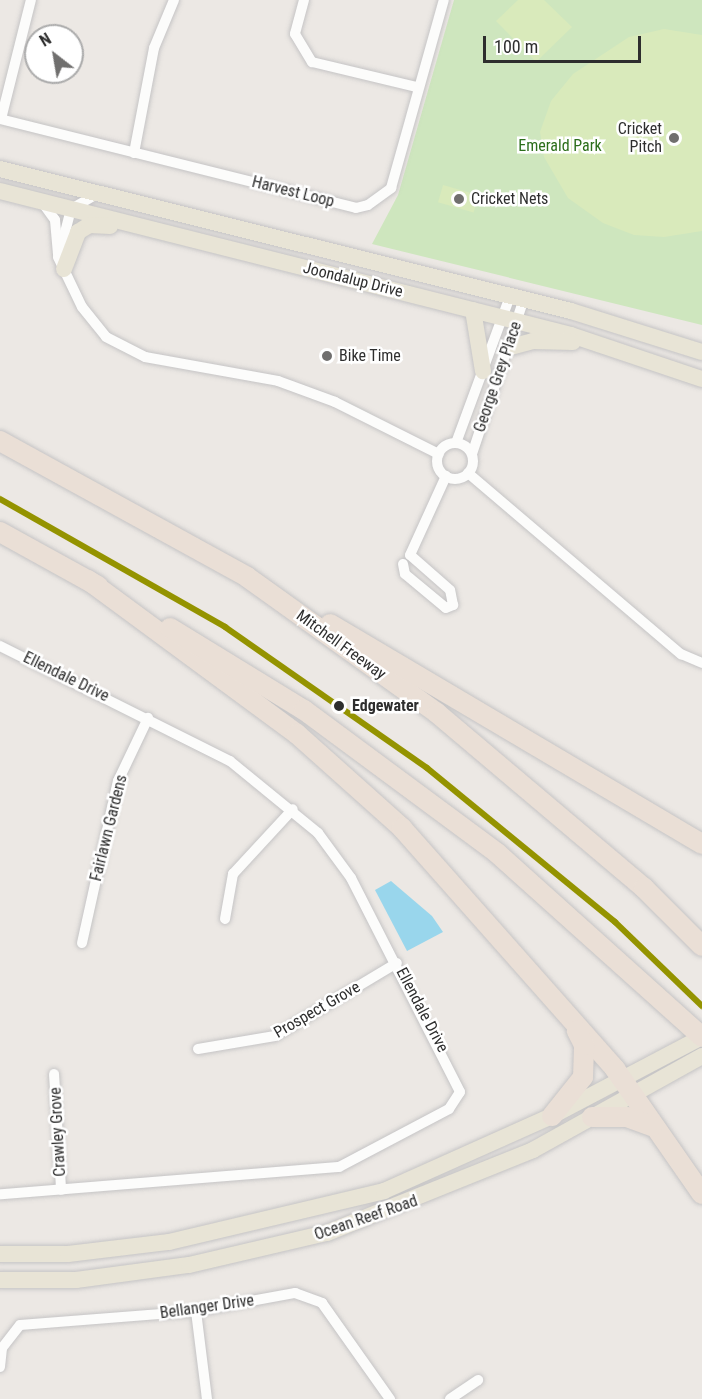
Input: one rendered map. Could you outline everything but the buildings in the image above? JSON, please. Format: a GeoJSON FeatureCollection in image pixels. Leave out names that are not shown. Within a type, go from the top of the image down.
{"type":"FeatureCollection","features":[{"type":"Feature","properties":{"kind":"highway","name":"Mitchell Freeway"},"geometry":{"type":"LineString","coordinates":[[0,441],[246,577],[437,713],[644,888],[702,946]]}},
{"type":"Feature","properties":{"kind":"highway"},"geometry":{"type":"LineString","coordinates":[[0,532],[88,580],[304,710],[406,784],[583,925],[702,1037]]}},
{"type":"Feature","properties":{"kind":"highway"},"geometry":{"type":"LineString","coordinates":[[246,577],[702,844]]}},
{"type":"Feature","properties":{"kind":"highway"},"geometry":{"type":"LineString","coordinates":[[88,580],[297,734],[350,779],[473,903],[568,1015],[628,1086],[652,1126],[702,1194]]}},
{"type":"Feature","properties":{"kind":"highway"},"geometry":{"type":"LineString","coordinates":[[552,1116],[583,1077],[586,1062],[568,1015]]}},
{"type":"Feature","properties":{"kind":"highway"},"geometry":{"type":"LineString","coordinates":[[592,1117],[627,1117],[652,1126]]}},
{"type":"Feature","properties":{"kind":"main road","name":"Joondalup Drive"},"geometry":{"type":"LineString","coordinates":[[0,169],[517,298],[702,352]]}},
{"type":"Feature","properties":{"kind":"main road","name":"Joondalup Drive"},"geometry":{"type":"LineString","coordinates":[[0,191],[473,310],[592,342],[702,379]]}},
{"type":"Feature","properties":{"kind":"main road"},"geometry":{"type":"LineString","coordinates":[[61,263],[72,239],[83,228],[134,225]]}},
{"type":"Feature","properties":{"kind":"main road"},"geometry":{"type":"LineString","coordinates":[[473,310],[483,372]]}},
{"type":"Feature","properties":{"kind":"main road"},"geometry":{"type":"LineString","coordinates":[[507,348],[533,341],[592,342]]}},
{"type":"Feature","properties":{"kind":"main road"},"geometry":{"type":"LineString","coordinates":[[675,343],[702,342]]}},
{"type":"Feature","properties":{"kind":"main road","name":"Ocean Reef Road"},"geometry":{"type":"LineString","coordinates":[[0,1280],[76,1280],[189,1265],[305,1240],[456,1185],[592,1117],[628,1086],[702,1037]]}},
{"type":"Feature","properties":{"kind":"main road","name":"Ocean Reef Road"},"geometry":{"type":"LineString","coordinates":[[0,1254],[68,1254],[169,1242],[289,1218],[384,1191],[552,1116],[697,1059]]}},
{"type":"Feature","properties":{"kind":"street"},"geometry":{"type":"LineString","coordinates":[[1,119],[31,0]]}},
{"type":"Feature","properties":{"kind":"street"},"geometry":{"type":"LineString","coordinates":[[134,153],[152,55],[174,0]]}},
{"type":"Feature","properties":{"kind":"street"},"geometry":{"type":"LineString","coordinates":[[304,0],[295,34],[312,62],[417,87]]}},
{"type":"Feature","properties":{"kind":"street","name":"Harvest Loop"},"geometry":{"type":"LineString","coordinates":[[1,119],[356,208],[391,188],[417,87],[444,0]]}},
{"type":"Feature","properties":{"kind":"street"},"geometry":{"type":"LineString","coordinates":[[61,263],[71,209],[97,194]]}},
{"type":"Feature","properties":{"kind":"street"},"geometry":{"type":"LineString","coordinates":[[42,202],[55,220],[61,263],[82,307],[106,337],[145,357],[239,374],[335,402],[439,454]]}},
{"type":"Feature","properties":{"kind":"street","name":"George Grey Place"},"geometry":{"type":"LineString","coordinates":[[456,443],[483,372],[510,320],[517,298]]}},
{"type":"Feature","properties":{"kind":"street","name":"George Grey Place"},"geometry":{"type":"LineString","coordinates":[[472,454],[507,348],[510,320]]}},
{"type":"Feature","properties":{"kind":"street"},"geometry":{"type":"LineString","coordinates":[[439,454],[456,443],[472,454],[468,473]]}},
{"type":"Feature","properties":{"kind":"street"},"geometry":{"type":"LineString","coordinates":[[439,454],[438,466],[446,476],[458,478],[468,473]]}},
{"type":"Feature","properties":{"kind":"street"},"geometry":{"type":"LineString","coordinates":[[468,473],[681,654],[702,663]]}},
{"type":"Feature","properties":{"kind":"street"},"geometry":{"type":"LineString","coordinates":[[406,559],[450,590],[453,605],[441,604],[405,574],[406,559],[446,476]]}},
{"type":"Feature","properties":{"kind":"street","name":"Ellendale Drive"},"geometry":{"type":"LineString","coordinates":[[0,646],[230,761],[293,809],[351,878],[459,1083],[460,1092],[449,1109],[339,1167],[0,1194]]}},
{"type":"Feature","properties":{"kind":"street","name":"Fairlawn Gardens"},"geometry":{"type":"LineString","coordinates":[[82,944],[118,781],[148,718]]}},
{"type":"Feature","properties":{"kind":"street"},"geometry":{"type":"LineString","coordinates":[[225,919],[233,874],[293,809]]}},
{"type":"Feature","properties":{"kind":"street","name":"Prospect Grove"},"geometry":{"type":"LineString","coordinates":[[198,1049],[275,1035],[397,963]]}},
{"type":"Feature","properties":{"kind":"street","name":"Crawley Grove"},"geometry":{"type":"LineString","coordinates":[[54,1074],[61,1190]]}},
{"type":"Feature","properties":{"kind":"street","name":"Bellanger Drive"},"geometry":{"type":"LineString","coordinates":[[0,1367],[2,1348],[20,1325],[196,1311],[295,1293],[322,1303],[390,1399]]}},
{"type":"Feature","properties":{"kind":"street"},"geometry":{"type":"LineString","coordinates":[[196,1311],[207,1399]]}},
{"type":"Feature","properties":{"kind":"street"},"geometry":{"type":"LineString","coordinates":[[450,1399],[478,1380]]}},
{"type":"Feature","properties":{"kind":"green space","name":"Emerald Park"},"geometry":{"type":"Polygon","coordinates":[[[454,0],[702,0],[702,325],[372,244],[398,195],[454,0]]]}},
{"type":"Feature","properties":{"kind":"green space"},"geometry":{"type":"Polygon","coordinates":[[[518,0],[544,0],[572,27],[536,62],[496,21],[518,0]]]}},
{"type":"Feature","properties":{"kind":"green space"},"geometry":{"type":"Polygon","coordinates":[[[664,29],[702,35],[702,231],[664,237],[634,235],[603,223],[568,198],[544,157],[540,132],[551,101],[573,74],[629,37],[664,29]]]}},
{"type":"Feature","properties":{"kind":"green space","name":"Cricket Nets"},"geometry":{"type":"Polygon","coordinates":[[[443,185],[479,195],[474,213],[438,202],[443,185]]]}},
{"type":"Feature","properties":{"kind":"water"},"geometry":{"type":"Polygon","coordinates":[[[391,881],[432,916],[443,932],[407,951],[375,890],[391,881]]]}},
{"type":"Feature","properties":{"kind":"transit line"},"geometry":{"type":"LineString","coordinates":[[0,499],[225,627],[427,768],[615,922],[702,1006]]}},
{"type":"Feature","properties":{"kind":"place","name":"Cricket Pitch"},"geometry":{"type":"Point","coordinates":[674,138]}},
{"type":"Feature","properties":{"kind":"place","name":"Cricket Nets"},"geometry":{"type":"Point","coordinates":[459,199]}},
{"type":"Feature","properties":{"kind":"place","name":"Bike Time"},"geometry":{"type":"Point","coordinates":[327,356]}},
{"type":"Feature","properties":{"kind":"place","name":"Edgewater"},"geometry":{"type":"Point","coordinates":[339,706]}}]}
